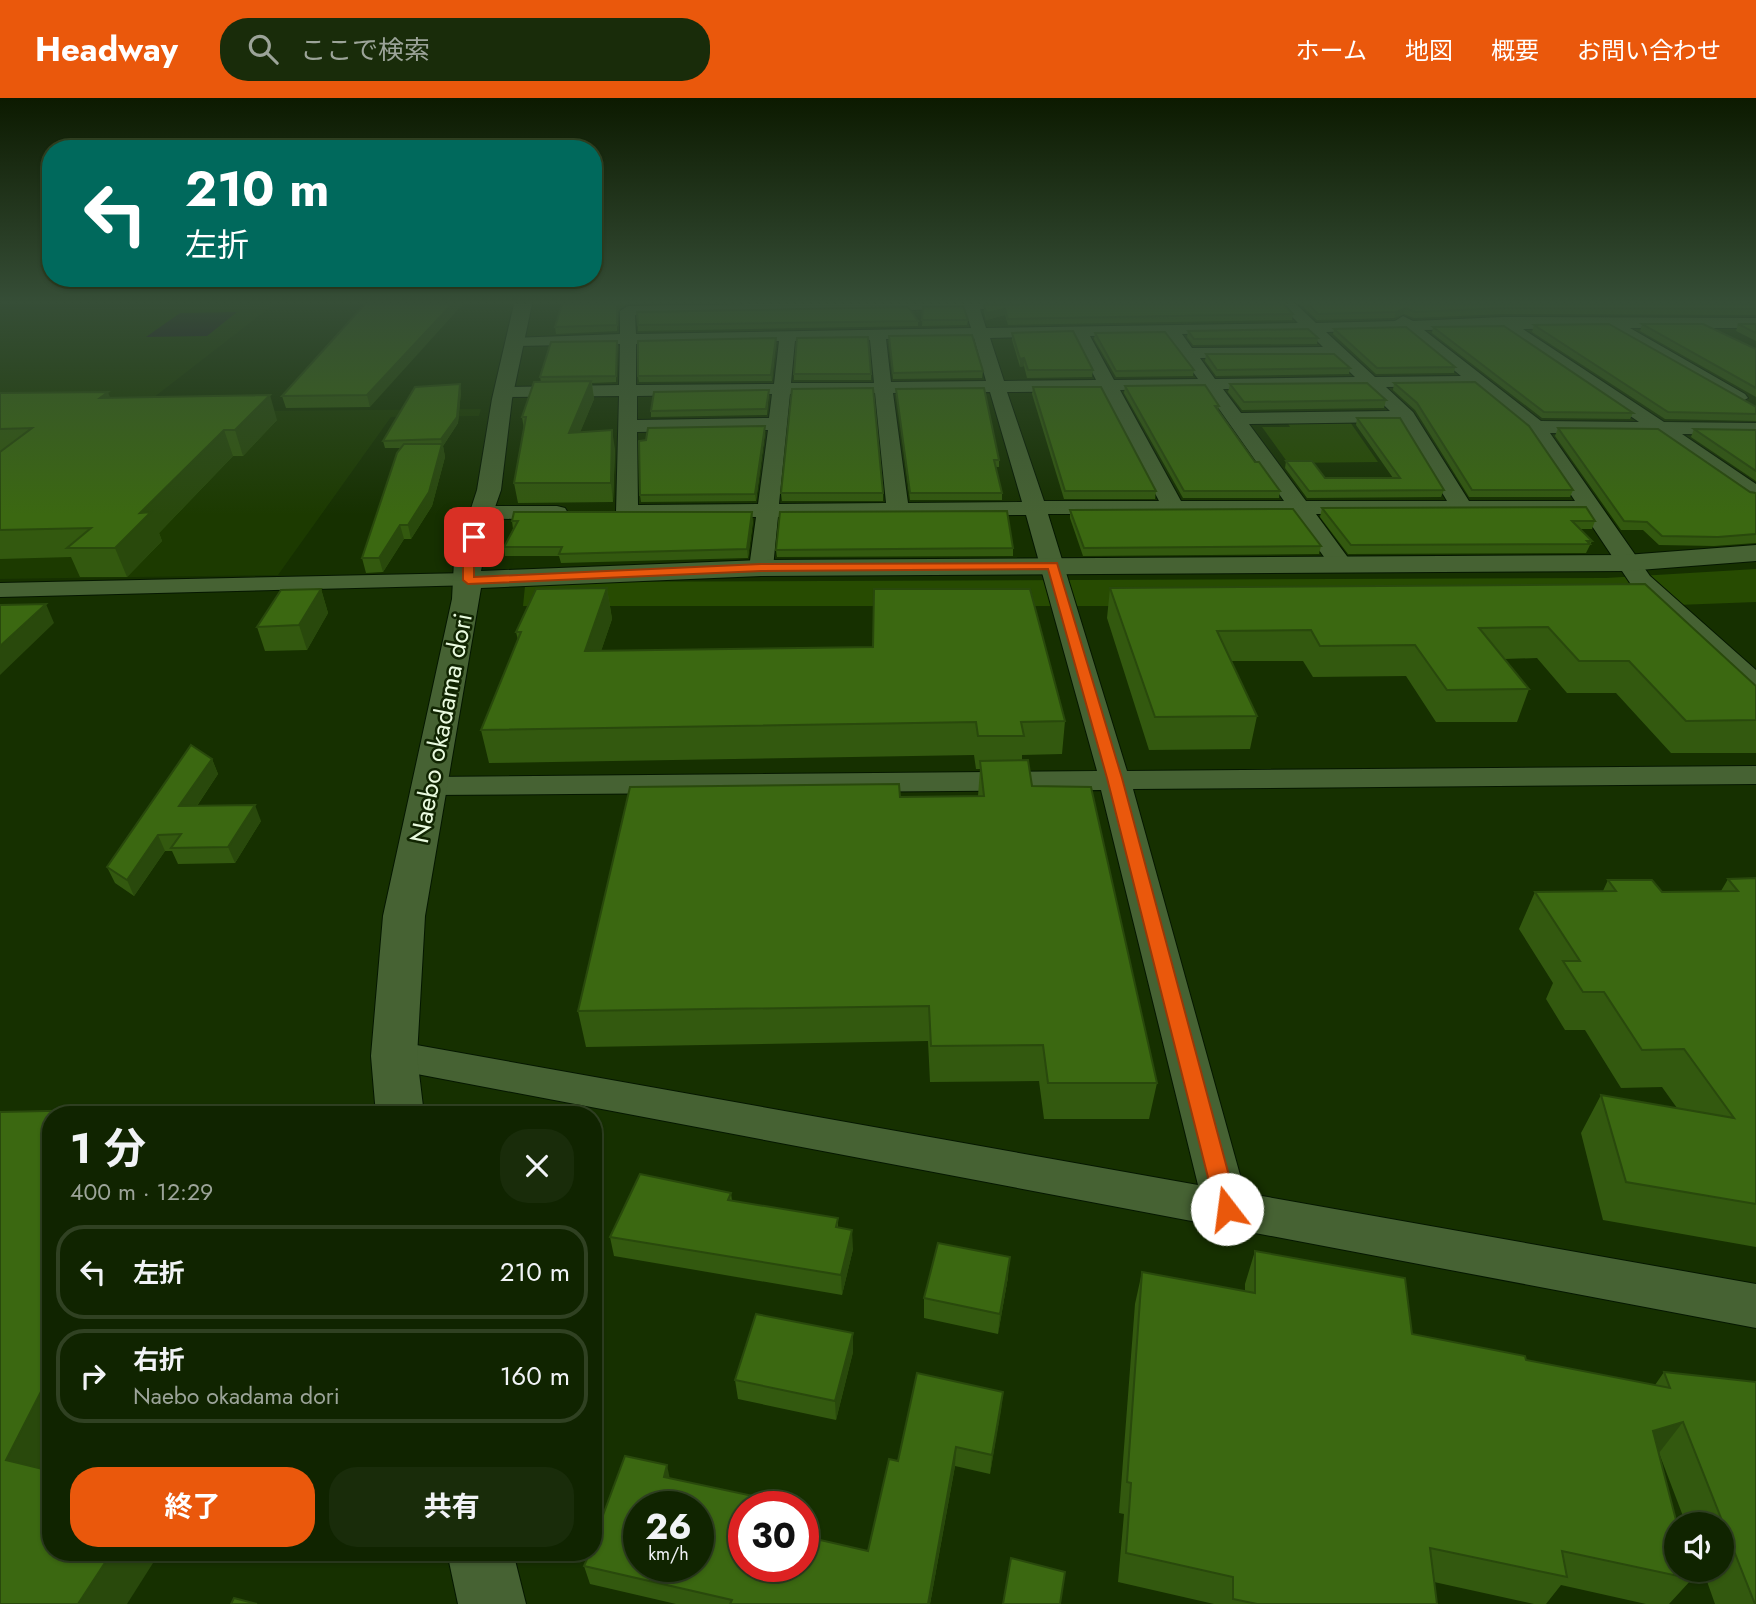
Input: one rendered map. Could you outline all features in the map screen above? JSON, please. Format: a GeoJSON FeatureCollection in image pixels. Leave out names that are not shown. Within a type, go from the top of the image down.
{"type":"FeatureCollection","features":[{"type":"Feature","properties":{"kind":"street","name":"Naebo okadama dori"},"geometry":{"type":"LineString","coordinates":[[399,1106],[394,1056],[404,916],[468,580],[468,561],[480,513],[489,490],[508,374]]}},
{"type":"Feature","properties":{"kind":"street"},"geometry":{"type":"LineString","coordinates":[[627,512],[626,391],[631,374]]}},
{"type":"Feature","properties":{"kind":"street"},"geometry":{"type":"LineString","coordinates":[[761,568],[782,388],[780,374]]}},
{"type":"Feature","properties":{"kind":"street"},"geometry":{"type":"LineString","coordinates":[[881,374],[898,510]]}},
{"type":"Feature","properties":{"kind":"street"},"geometry":{"type":"LineString","coordinates":[[994,374],[1114,778],[1227,1209]]}},
{"type":"Feature","properties":{"kind":"street"},"geometry":{"type":"LineString","coordinates":[[1102,374],[1173,507]]}},
{"type":"Feature","properties":{"kind":"street"},"geometry":{"type":"LineString","coordinates":[[1204,374],[1340,563]]}},
{"type":"Feature","properties":{"kind":"street"},"geometry":{"type":"LineString","coordinates":[[1362,374],[1406,416],[1461,506]]}},
{"type":"Feature","properties":{"kind":"street"},"geometry":{"type":"LineString","coordinates":[[1469,374],[1536,427],[1588,508],[1641,581],[1756,685]]}},
{"type":"Feature","properties":{"kind":"street"},"geometry":{"type":"LineString","coordinates":[[1580,374],[1756,493]]}},
{"type":"Feature","properties":{"kind":"street"},"geometry":{"type":"LineString","coordinates":[[1698,374],[1756,408]]}},
{"type":"Feature","properties":{"kind":"street"},"geometry":{"type":"LineString","coordinates":[[503,392],[1477,381]]}},
{"type":"Feature","properties":{"kind":"street"},"geometry":{"type":"LineString","coordinates":[[1235,418],[1406,416]]}},
{"type":"Feature","properties":{"kind":"street"},"geometry":{"type":"LineString","coordinates":[[626,426],[777,424]]}},
{"type":"Feature","properties":{"kind":"street"},"geometry":{"type":"LineString","coordinates":[[1536,427],[1756,429]]}},
{"type":"Feature","properties":{"kind":"street"},"geometry":{"type":"LineString","coordinates":[[601,513],[1173,507],[1588,508]]}},
{"type":"Feature","properties":{"kind":"street"},"geometry":{"type":"LineString","coordinates":[[480,513],[575,513]]}},
{"type":"Feature","properties":{"kind":"street"},"geometry":{"type":"LineString","coordinates":[[0,590],[468,580],[761,568],[1626,563],[1756,553]]}},
{"type":"Feature","properties":{"kind":"street"},"geometry":{"type":"LineString","coordinates":[[429,786],[1114,778],[1756,775]]}},
{"type":"Feature","properties":{"kind":"street"},"geometry":{"type":"LineString","coordinates":[[394,1056],[1756,1306]]}},
{"type":"Feature","properties":{"kind":"street"},"geometry":{"type":"LineString","coordinates":[[482,1561],[492,1604]]}},
{"type":"Feature","properties":{"kind":"shaded area"},"geometry":{"type":"Polygon","coordinates":[[[0,374],[184,374],[135,412],[481,409],[479,416],[391,417],[278,575],[0,579],[0,374]]]}},
{"type":"Feature","properties":{"kind":"shaded area"},"geometry":{"type":"Polygon","coordinates":[[[1287,422],[1350,422],[1378,462],[1288,463],[1262,427],[1290,427],[1287,422]]]}},
{"type":"Feature","properties":{"kind":"shaded area"},"geometry":{"type":"Polygon","coordinates":[[[1756,569],[1756,602],[1651,606],[523,606],[525,586],[552,582],[1606,578],[1756,569]]]}},
{"type":"Feature","properties":{"kind":"building"},"geometry":{"type":"Polygon","coordinates":[[[302,374],[386,374],[367,395],[282,396],[302,374]]]}},
{"type":"Feature","properties":{"kind":"building"},"geometry":{"type":"Polygon","coordinates":[[[541,374],[616,374],[616,376],[540,377],[541,374]]]}},
{"type":"Feature","properties":{"kind":"building"},"geometry":{"type":"Polygon","coordinates":[[[638,374],[771,374],[771,375],[638,374]]]}},
{"type":"Feature","properties":{"kind":"building"},"geometry":{"type":"Polygon","coordinates":[[[1495,374],[1576,374],[1633,413],[1544,412],[1495,374]]]}},
{"type":"Feature","properties":{"kind":"building"},"geometry":{"type":"Polygon","coordinates":[[[1610,374],[1698,374],[1756,407],[1756,414],[1668,412],[1610,374]]]}},
{"type":"Feature","properties":{"kind":"building"},"geometry":{"type":"Polygon","coordinates":[[[1732,374],[1756,374],[1756,388],[1732,374]]]}},
{"type":"Feature","properties":{"kind":"building"},"geometry":{"type":"Polygon","coordinates":[[[591,381],[569,433],[612,430],[611,483],[514,483],[526,417],[522,417],[534,382],[591,381]]]}},
{"type":"Feature","properties":{"kind":"building"},"geometry":{"type":"Polygon","coordinates":[[[1475,382],[1529,426],[1573,490],[1472,490],[1417,403],[1394,383],[1475,382]]]}},
{"type":"Feature","properties":{"kind":"building"},"geometry":{"type":"Polygon","coordinates":[[[1367,383],[1386,400],[1244,402],[1230,384],[1367,383]]]}},
{"type":"Feature","properties":{"kind":"building"},"geometry":{"type":"Polygon","coordinates":[[[460,384],[457,417],[441,439],[383,441],[415,387],[460,384]]]}},
{"type":"Feature","properties":{"kind":"building"},"geometry":{"type":"Polygon","coordinates":[[[1205,385],[1219,406],[1215,406],[1255,462],[1259,462],[1280,491],[1184,491],[1125,386],[1205,385]]]}},
{"type":"Feature","properties":{"kind":"building"},"geometry":{"type":"Polygon","coordinates":[[[1033,387],[1101,387],[1156,491],[1065,491],[1033,387]]]}},
{"type":"Feature","properties":{"kind":"building"},"geometry":{"type":"Polygon","coordinates":[[[873,388],[883,493],[781,493],[792,389],[873,388]]]}},
{"type":"Feature","properties":{"kind":"building"},"geometry":{"type":"Polygon","coordinates":[[[984,388],[999,460],[994,460],[1002,493],[910,493],[896,389],[984,388]]]}},
{"type":"Feature","properties":{"kind":"building"},"geometry":{"type":"Polygon","coordinates":[[[769,390],[766,409],[651,411],[654,392],[769,390]]]}},
{"type":"Feature","properties":{"kind":"building"},"geometry":{"type":"Polygon","coordinates":[[[108,392],[100,398],[270,395],[235,430],[224,430],[140,513],[151,512],[115,548],[67,548],[91,528],[0,530],[0,452],[32,428],[0,429],[0,393],[108,392]]]}},
{"type":"Feature","properties":{"kind":"building"},"geometry":{"type":"Polygon","coordinates":[[[1357,418],[1400,418],[1444,490],[1309,491],[1286,461],[1312,461],[1325,478],[1400,478],[1357,418]]]}},
{"type":"Feature","properties":{"kind":"building"},"geometry":{"type":"Polygon","coordinates":[[[765,426],[755,494],[640,495],[639,441],[646,440],[648,428],[765,426]]]}},
{"type":"Feature","properties":{"kind":"building"},"geometry":{"type":"Polygon","coordinates":[[[1558,428],[1658,429],[1750,492],[1756,493],[1756,534],[1718,537],[1662,536],[1647,522],[1624,521],[1558,428]]]}},
{"type":"Feature","properties":{"kind":"building"},"geometry":{"type":"Polygon","coordinates":[[[1694,429],[1756,430],[1756,471],[1694,429]]]}},
{"type":"Feature","properties":{"kind":"building"},"geometry":{"type":"Polygon","coordinates":[[[404,444],[442,444],[429,492],[408,525],[400,525],[379,558],[362,558],[397,453],[404,444]]]}},
{"type":"Feature","properties":{"kind":"building"},"geometry":{"type":"Polygon","coordinates":[[[1586,507],[1595,521],[1572,521],[1592,541],[1587,541],[1590,544],[1351,545],[1322,508],[1586,507]]]}},
{"type":"Feature","properties":{"kind":"building"},"geometry":{"type":"Polygon","coordinates":[[[1293,509],[1321,546],[1084,548],[1070,510],[1293,509]]]}},
{"type":"Feature","properties":{"kind":"building"},"geometry":{"type":"Polygon","coordinates":[[[1007,511],[1013,548],[776,550],[780,512],[1007,511]]]}},
{"type":"Feature","properties":{"kind":"building"},"geometry":{"type":"Polygon","coordinates":[[[514,512],[752,512],[747,549],[559,554],[562,547],[504,547],[518,521],[512,521],[514,512]]]}},
{"type":"Feature","properties":{"kind":"building"},"geometry":{"type":"Polygon","coordinates":[[[1645,584],[1756,686],[1756,720],[1686,721],[1629,661],[1579,661],[1548,627],[1479,628],[1529,689],[1447,690],[1415,645],[1320,646],[1311,630],[1217,631],[1257,716],[1155,717],[1110,588],[1645,584]]]}},
{"type":"Feature","properties":{"kind":"building"},"geometry":{"type":"Polygon","coordinates":[[[607,588],[585,651],[873,647],[874,589],[1030,589],[1065,721],[1021,722],[1024,736],[978,736],[976,722],[481,730],[521,632],[516,632],[536,589],[607,588]]]}},
{"type":"Feature","properties":{"kind":"building"},"geometry":{"type":"Polygon","coordinates":[[[321,589],[299,625],[257,627],[281,590],[321,589]]]}},
{"type":"Feature","properties":{"kind":"building"},"geometry":{"type":"Polygon","coordinates":[[[46,604],[0,646],[0,605],[46,604]]]}},
{"type":"Feature","properties":{"kind":"building"},"geometry":{"type":"Polygon","coordinates":[[[191,745],[212,759],[179,806],[255,805],[228,847],[171,848],[181,834],[158,835],[127,880],[107,867],[191,745]]]}},
{"type":"Feature","properties":{"kind":"building"},"geometry":{"type":"Polygon","coordinates":[[[1028,760],[1032,786],[1091,787],[1157,1083],[1048,1083],[1043,1045],[931,1046],[929,1006],[578,1011],[630,787],[899,784],[900,797],[984,796],[980,761],[1028,760]]]}},
{"type":"Feature","properties":{"kind":"building"},"geometry":{"type":"Polygon","coordinates":[[[1756,878],[1756,1204],[1626,1182],[1601,1095],[1734,1118],[1684,1049],[1642,1050],[1604,992],[1583,992],[1563,961],[1580,961],[1535,892],[1616,891],[1608,880],[1652,880],[1662,892],[1738,891],[1728,879],[1756,878]]]}},
{"type":"Feature","properties":{"kind":"building"},"geometry":{"type":"Polygon","coordinates":[[[42,1111],[42,1390],[6,1460],[42,1469],[42,1561],[106,1561],[78,1604],[0,1604],[0,1112],[42,1111]]]}},
{"type":"Feature","properties":{"kind":"building"},"geometry":{"type":"Polygon","coordinates":[[[640,1174],[731,1193],[728,1200],[838,1218],[836,1227],[852,1230],[841,1275],[610,1237],[640,1174]]]}},
{"type":"Feature","properties":{"kind":"building"},"geometry":{"type":"Polygon","coordinates":[[[938,1243],[1010,1257],[1000,1314],[924,1298],[938,1243]]]}},
{"type":"Feature","properties":{"kind":"building"},"geometry":{"type":"Polygon","coordinates":[[[1255,1251],[1405,1278],[1412,1334],[1670,1388],[1664,1372],[1756,1382],[1756,1604],[1734,1551],[1734,1512],[1719,1512],[1683,1422],[1653,1431],[1674,1512],[1664,1512],[1664,1573],[1562,1551],[1567,1577],[1430,1548],[1437,1604],[1257,1604],[1233,1599],[1233,1577],[1126,1553],[1131,1483],[1127,1482],[1142,1272],[1255,1293],[1255,1251]]]}},
{"type":"Feature","properties":{"kind":"building"},"geometry":{"type":"Polygon","coordinates":[[[756,1314],[853,1333],[835,1401],[735,1380],[756,1314]]]}},
{"type":"Feature","properties":{"kind":"building"},"geometry":{"type":"Polygon","coordinates":[[[917,1373],[1003,1392],[992,1455],[956,1447],[928,1604],[730,1604],[732,1600],[654,1582],[714,1582],[714,1491],[623,1491],[623,1575],[584,1566],[586,1561],[602,1561],[602,1518],[625,1456],[667,1465],[664,1477],[730,1491],[728,1582],[819,1582],[819,1540],[868,1551],[889,1459],[898,1461],[917,1373]]]}},
{"type":"Feature","properties":{"kind":"building"},"geometry":{"type":"Polygon","coordinates":[[[1011,1558],[1065,1572],[1060,1604],[1003,1604],[1011,1558]]]}},
{"type":"Feature","properties":{"kind":"building"},"geometry":{"type":"Polygon","coordinates":[[[234,1598],[257,1604],[231,1604],[234,1598]]]}},
{"type":"Feature","properties":{"kind":"route"},"geometry":{"type":"LineString","coordinates":[[474,537],[468,561],[468,580],[761,568],[1053,566],[1114,778],[1227,1209]]}}]}
